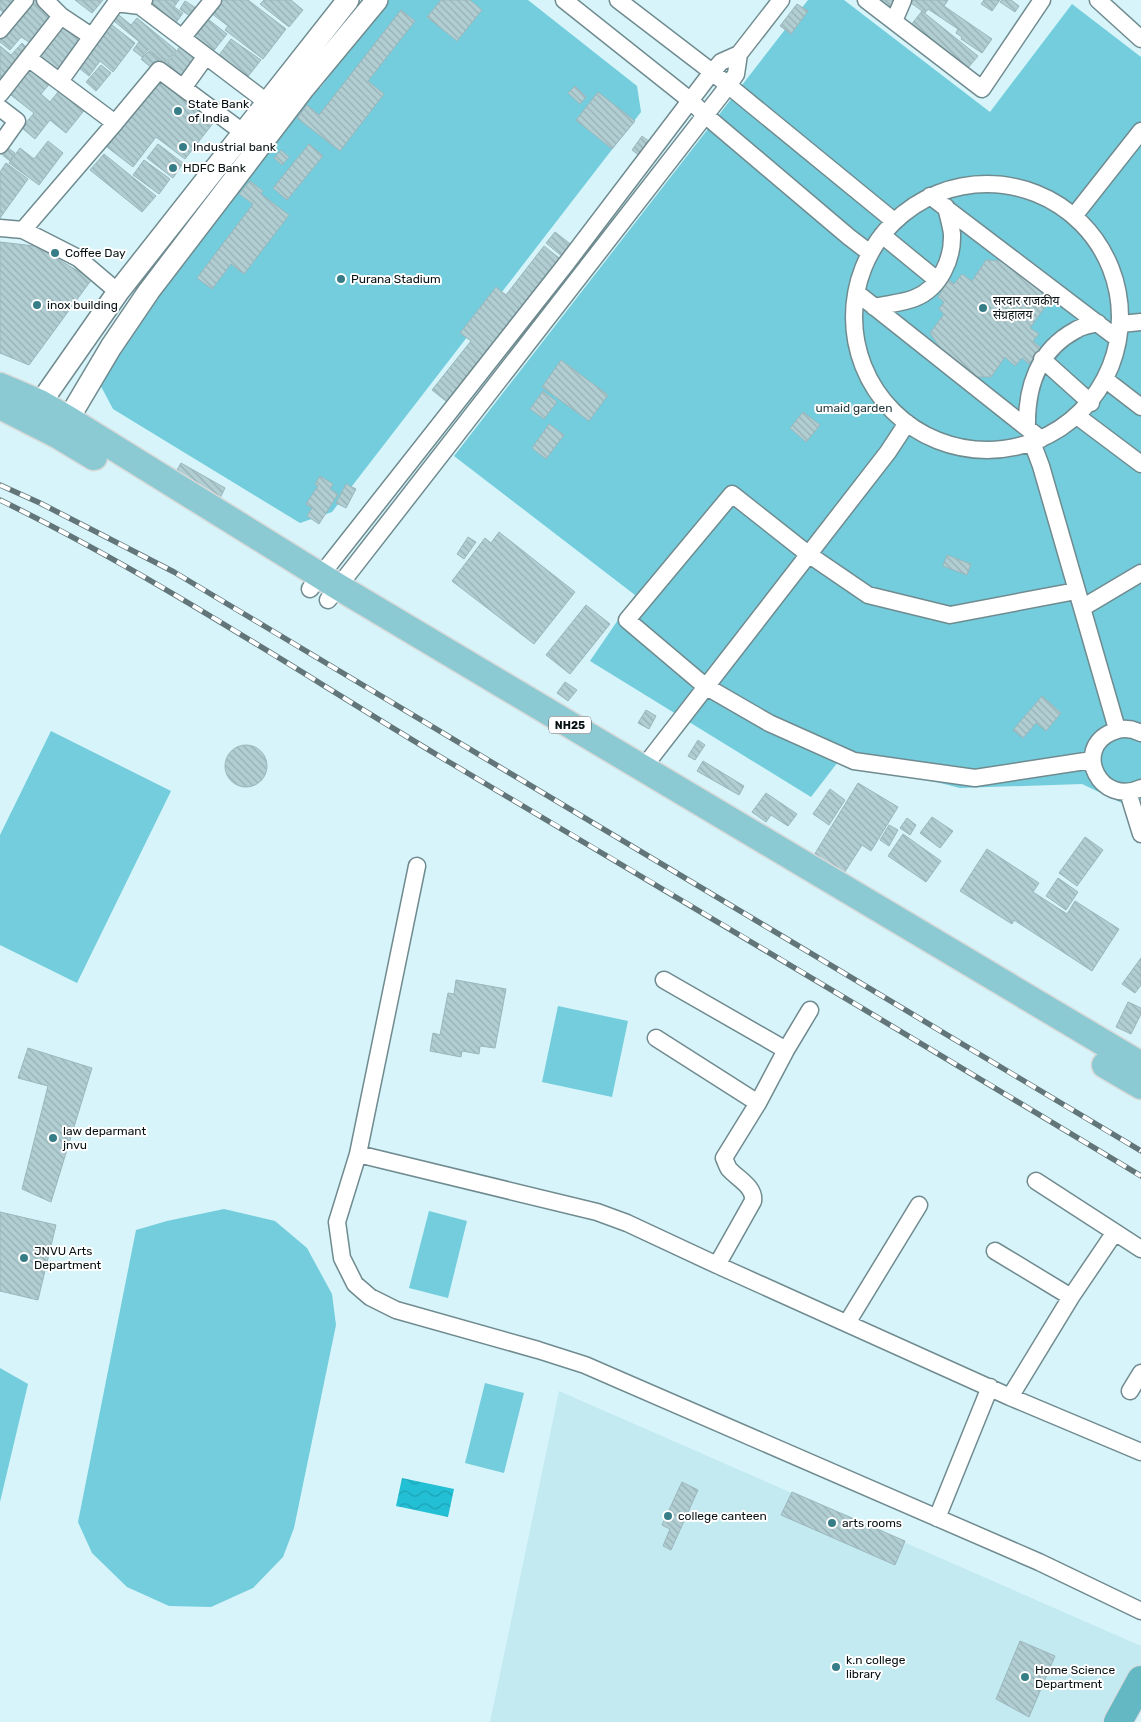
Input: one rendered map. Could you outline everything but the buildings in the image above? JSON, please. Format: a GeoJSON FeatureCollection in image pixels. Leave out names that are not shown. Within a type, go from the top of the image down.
{"type":"FeatureCollection","features":[{"type":"Feature","properties":{"kind":"highway"},"geometry":{"type":"LineString","coordinates":[[1118,1722],[1141,1680]]}},
{"type":"Feature","properties":{"kind":"highway"},"geometry":{"type":"LineString","coordinates":[[1134,1722],[1141,1707]]}},
{"type":"Feature","properties":{"kind":"main road","name":"NH25"},"geometry":{"type":"LineString","coordinates":[[0,386],[34,411],[1141,1086]]}},
{"type":"Feature","properties":{"kind":"main road","name":"NH25"},"geometry":{"type":"LineString","coordinates":[[0,406],[34,411]]}},
{"type":"Feature","properties":{"kind":"main road","name":"NH25"},"geometry":{"type":"LineString","coordinates":[[324,588],[643,768],[1141,1065]]}},
{"type":"Feature","properties":{"kind":"street"},"geometry":{"type":"LineString","coordinates":[[0,30],[25,0]]}},
{"type":"Feature","properties":{"kind":"street"},"geometry":{"type":"LineString","coordinates":[[45,0],[61,16],[91,36]]}},
{"type":"Feature","properties":{"kind":"street"},"geometry":{"type":"LineString","coordinates":[[182,38],[212,0]]}},
{"type":"Feature","properties":{"kind":"street"},"geometry":{"type":"LineString","coordinates":[[34,411],[118,292],[348,0]]}},
{"type":"Feature","properties":{"kind":"street"},"geometry":{"type":"LineString","coordinates":[[63,427],[111,347],[149,291],[304,88],[376,0]]}},
{"type":"Feature","properties":{"kind":"street"},"geometry":{"type":"LineString","coordinates":[[565,0],[691,101],[849,237],[870,252]]}},
{"type":"Feature","properties":{"kind":"street"},"geometry":{"type":"LineString","coordinates":[[618,0],[712,72],[894,221]]}},
{"type":"Feature","properties":{"kind":"street"},"geometry":{"type":"LineString","coordinates":[[324,588],[712,72],[721,62],[738,54],[781,0]]}},
{"type":"Feature","properties":{"kind":"street"},"geometry":{"type":"LineString","coordinates":[[866,0],[982,89],[1042,0]]}},
{"type":"Feature","properties":{"kind":"street"},"geometry":{"type":"LineString","coordinates":[[894,20],[903,0]]}},
{"type":"Feature","properties":{"kind":"street"},"geometry":{"type":"LineString","coordinates":[[1098,0],[1141,39]]}},
{"type":"Feature","properties":{"kind":"street"},"geometry":{"type":"LineString","coordinates":[[60,81],[116,3],[142,3],[182,38],[268,103]]}},
{"type":"Feature","properties":{"kind":"street"},"geometry":{"type":"LineString","coordinates":[[0,94],[61,16]]}},
{"type":"Feature","properties":{"kind":"street"},"geometry":{"type":"LineString","coordinates":[[324,588],[728,86],[736,74],[738,54]]}},
{"type":"Feature","properties":{"kind":"street"},"geometry":{"type":"LineString","coordinates":[[182,88],[206,56]]}},
{"type":"Feature","properties":{"kind":"street"},"geometry":{"type":"LineString","coordinates":[[28,58],[115,123]]}},
{"type":"Feature","properties":{"kind":"street"},"geometry":{"type":"LineString","coordinates":[[23,230],[159,70],[244,133]]}},
{"type":"Feature","properties":{"kind":"street"},"geometry":{"type":"LineString","coordinates":[[0,108],[17,121],[0,145]]}},
{"type":"Feature","properties":{"kind":"street"},"geometry":{"type":"LineString","coordinates":[[1074,216],[1141,131]]}},
{"type":"Feature","properties":{"kind":"street"},"geometry":{"type":"LineString","coordinates":[[975,184],[1003,184],[1028,190],[1054,201],[1074,216],[1099,244],[1119,291],[1119,331],[1115,358],[1106,380],[1091,403],[1065,427],[1033,436],[1003,450],[971,450],[946,445],[902,420],[878,394],[860,360],[853,326],[853,308],[866,259],[894,221],[898,216],[930,196],[975,184]]}},
{"type":"Feature","properties":{"kind":"street"},"geometry":{"type":"LineString","coordinates":[[930,196],[1098,323],[1119,331],[1141,322]]}},
{"type":"Feature","properties":{"kind":"street"},"geometry":{"type":"LineString","coordinates":[[874,306],[916,297],[937,280],[945,269],[952,245],[952,232],[946,208]]}},
{"type":"Feature","properties":{"kind":"street"},"geometry":{"type":"LineString","coordinates":[[0,228],[23,230],[78,258],[118,292]]}},
{"type":"Feature","properties":{"kind":"street"},"geometry":{"type":"LineString","coordinates":[[882,236],[937,280]]}},
{"type":"Feature","properties":{"kind":"street"},"geometry":{"type":"LineString","coordinates":[[857,293],[1033,436]]}},
{"type":"Feature","properties":{"kind":"street"},"geometry":{"type":"LineString","coordinates":[[1098,323],[1077,329],[1063,338],[1042,359],[1029,397],[1027,415],[1117,729]]}},
{"type":"Feature","properties":{"kind":"street"},"geometry":{"type":"LineString","coordinates":[[1042,359],[1091,403]]}},
{"type":"Feature","properties":{"kind":"street"},"geometry":{"type":"LineString","coordinates":[[1106,380],[1141,407]]}},
{"type":"Feature","properties":{"kind":"street"},"geometry":{"type":"LineString","coordinates":[[1077,416],[1141,464]]}},
{"type":"Feature","properties":{"kind":"street"},"geometry":{"type":"LineString","coordinates":[[643,768],[888,452],[907,423]]}},
{"type":"Feature","properties":{"kind":"street"},"geometry":{"type":"LineString","coordinates":[[1076,591],[950,615],[868,595],[808,554],[732,494],[627,620],[705,686],[769,723],[854,761],[975,778],[1092,760]]}},
{"type":"Feature","properties":{"kind":"street"},"geometry":{"type":"LineString","coordinates":[[1082,608],[1141,573]]}},
{"type":"Feature","properties":{"kind":"street"},"geometry":{"type":"LineString","coordinates":[[1141,733],[1128,728],[1117,729],[1106,734],[1099,740],[1092,760],[1095,773],[1100,782],[1112,790],[1135,790],[1141,834]]}},
{"type":"Feature","properties":{"kind":"street"},"geometry":{"type":"LineString","coordinates":[[417,866],[358,1154],[337,1222],[342,1258],[355,1284],[370,1297],[396,1310],[585,1365],[1039,1562],[1141,1611]]}},
{"type":"Feature","properties":{"kind":"street"},"geometry":{"type":"LineString","coordinates":[[664,980],[786,1050]]}},
{"type":"Feature","properties":{"kind":"street"},"geometry":{"type":"LineString","coordinates":[[717,1265],[753,1202],[754,1196],[750,1188],[728,1168],[724,1158],[758,1103],[810,1010]]}},
{"type":"Feature","properties":{"kind":"street"},"geometry":{"type":"LineString","coordinates":[[656,1038],[758,1103]]}},
{"type":"Feature","properties":{"kind":"street"},"geometry":{"type":"LineString","coordinates":[[358,1154],[597,1212],[627,1223],[1010,1397],[1141,1452]]}},
{"type":"Feature","properties":{"kind":"street"},"geometry":{"type":"LineString","coordinates":[[1036,1181],[1141,1248]]}},
{"type":"Feature","properties":{"kind":"street"},"geometry":{"type":"LineString","coordinates":[[847,1323],[919,1205]]}},
{"type":"Feature","properties":{"kind":"street"},"geometry":{"type":"LineString","coordinates":[[1010,1397],[1071,1297],[1115,1232]]}},
{"type":"Feature","properties":{"kind":"street"},"geometry":{"type":"LineString","coordinates":[[995,1251],[1071,1297]]}},
{"type":"Feature","properties":{"kind":"street"},"geometry":{"type":"LineString","coordinates":[[1130,1391],[1141,1374]]}},
{"type":"Feature","properties":{"kind":"street"},"geometry":{"type":"LineString","coordinates":[[937,1518],[990,1387]]}},
{"type":"Feature","properties":{"kind":"shaded area"},"geometry":{"type":"Polygon","coordinates":[[[559,1391],[1141,1646],[1141,1667],[1114,1722],[490,1722],[559,1391]]]}},
{"type":"Feature","properties":{"kind":"green space","name":"Purana Stadium"},"geometry":{"type":"Polygon","coordinates":[[[388,0],[528,0],[637,86],[641,112],[332,512],[300,523],[113,409],[96,377],[306,77],[320,88],[388,0]]]}},
{"type":"Feature","properties":{"kind":"green space","name":"umaid garden"},"geometry":{"type":"Polygon","coordinates":[[[808,0],[844,0],[990,112],[1072,4],[1141,57],[1141,800],[1124,804],[1082,784],[960,788],[841,758],[811,797],[590,661],[635,595],[454,456],[808,0]]]}},
{"type":"Feature","properties":{"kind":"green space"},"geometry":{"type":"Polygon","coordinates":[[[51,731],[171,791],[77,983],[0,945],[0,835],[51,731]]]}},
{"type":"Feature","properties":{"kind":"green space"},"geometry":{"type":"Polygon","coordinates":[[[558,1006],[628,1021],[612,1097],[542,1082],[558,1006]]]}},
{"type":"Feature","properties":{"kind":"green space"},"geometry":{"type":"Polygon","coordinates":[[[224,1209],[275,1221],[307,1248],[332,1294],[336,1325],[294,1528],[283,1557],[253,1588],[211,1607],[169,1606],[127,1587],[92,1553],[78,1522],[136,1230],[167,1221],[224,1209]]]}},
{"type":"Feature","properties":{"kind":"green space"},"geometry":{"type":"Polygon","coordinates":[[[429,1211],[467,1221],[448,1298],[409,1288],[429,1211]]]}},
{"type":"Feature","properties":{"kind":"green space"},"geometry":{"type":"Polygon","coordinates":[[[0,1368],[28,1384],[0,1502],[0,1368]]]}},
{"type":"Feature","properties":{"kind":"green space"},"geometry":{"type":"Polygon","coordinates":[[[485,1383],[524,1393],[504,1473],[465,1463],[485,1383]]]}},
{"type":"Feature","properties":{"kind":"water"},"geometry":{"type":"Polygon","coordinates":[[[402,1478],[454,1489],[448,1517],[396,1506],[402,1478]]]}},
{"type":"Feature","properties":{"kind":"railway"},"geometry":{"type":"LineString","coordinates":[[0,485],[40,503],[174,572],[1141,1151]]}},
{"type":"Feature","properties":{"kind":"railway"},"geometry":{"type":"LineString","coordinates":[[0,500],[115,560],[227,626],[449,762],[1141,1176]]}},
{"type":"Feature","properties":{"kind":"place","name":"State Bank of India"},"geometry":{"type":"Point","coordinates":[178,111]}},
{"type":"Feature","properties":{"kind":"place","name":"Industrial bank"},"geometry":{"type":"Point","coordinates":[183,147]}},
{"type":"Feature","properties":{"kind":"place","name":"HDFC Bank"},"geometry":{"type":"Point","coordinates":[173,168]}},
{"type":"Feature","properties":{"kind":"place","name":"Coffee Day"},"geometry":{"type":"Point","coordinates":[55,253]}},
{"type":"Feature","properties":{"kind":"place","name":"Purana Stadium"},"geometry":{"type":"Point","coordinates":[341,279]}},
{"type":"Feature","properties":{"kind":"place","name":"inox building"},"geometry":{"type":"Point","coordinates":[37,305]}},
{"type":"Feature","properties":{"kind":"place","name":"सरदार राजकीय संग्रहालय"},"geometry":{"type":"Point","coordinates":[983,308]}},
{"type":"Feature","properties":{"kind":"place","name":"law deparmant jnvu"},"geometry":{"type":"Point","coordinates":[53,1138]}},
{"type":"Feature","properties":{"kind":"place","name":"JNVU Arts Department"},"geometry":{"type":"Point","coordinates":[24,1258]}},
{"type":"Feature","properties":{"kind":"place","name":"college canteen"},"geometry":{"type":"Point","coordinates":[668,1516]}},
{"type":"Feature","properties":{"kind":"place","name":"arts rooms"},"geometry":{"type":"Point","coordinates":[832,1523]}},
{"type":"Feature","properties":{"kind":"place","name":"k.n college library"},"geometry":{"type":"Point","coordinates":[836,1667]}},
{"type":"Feature","properties":{"kind":"place","name":"Home Science Department"},"geometry":{"type":"Point","coordinates":[1025,1677]}}]}
